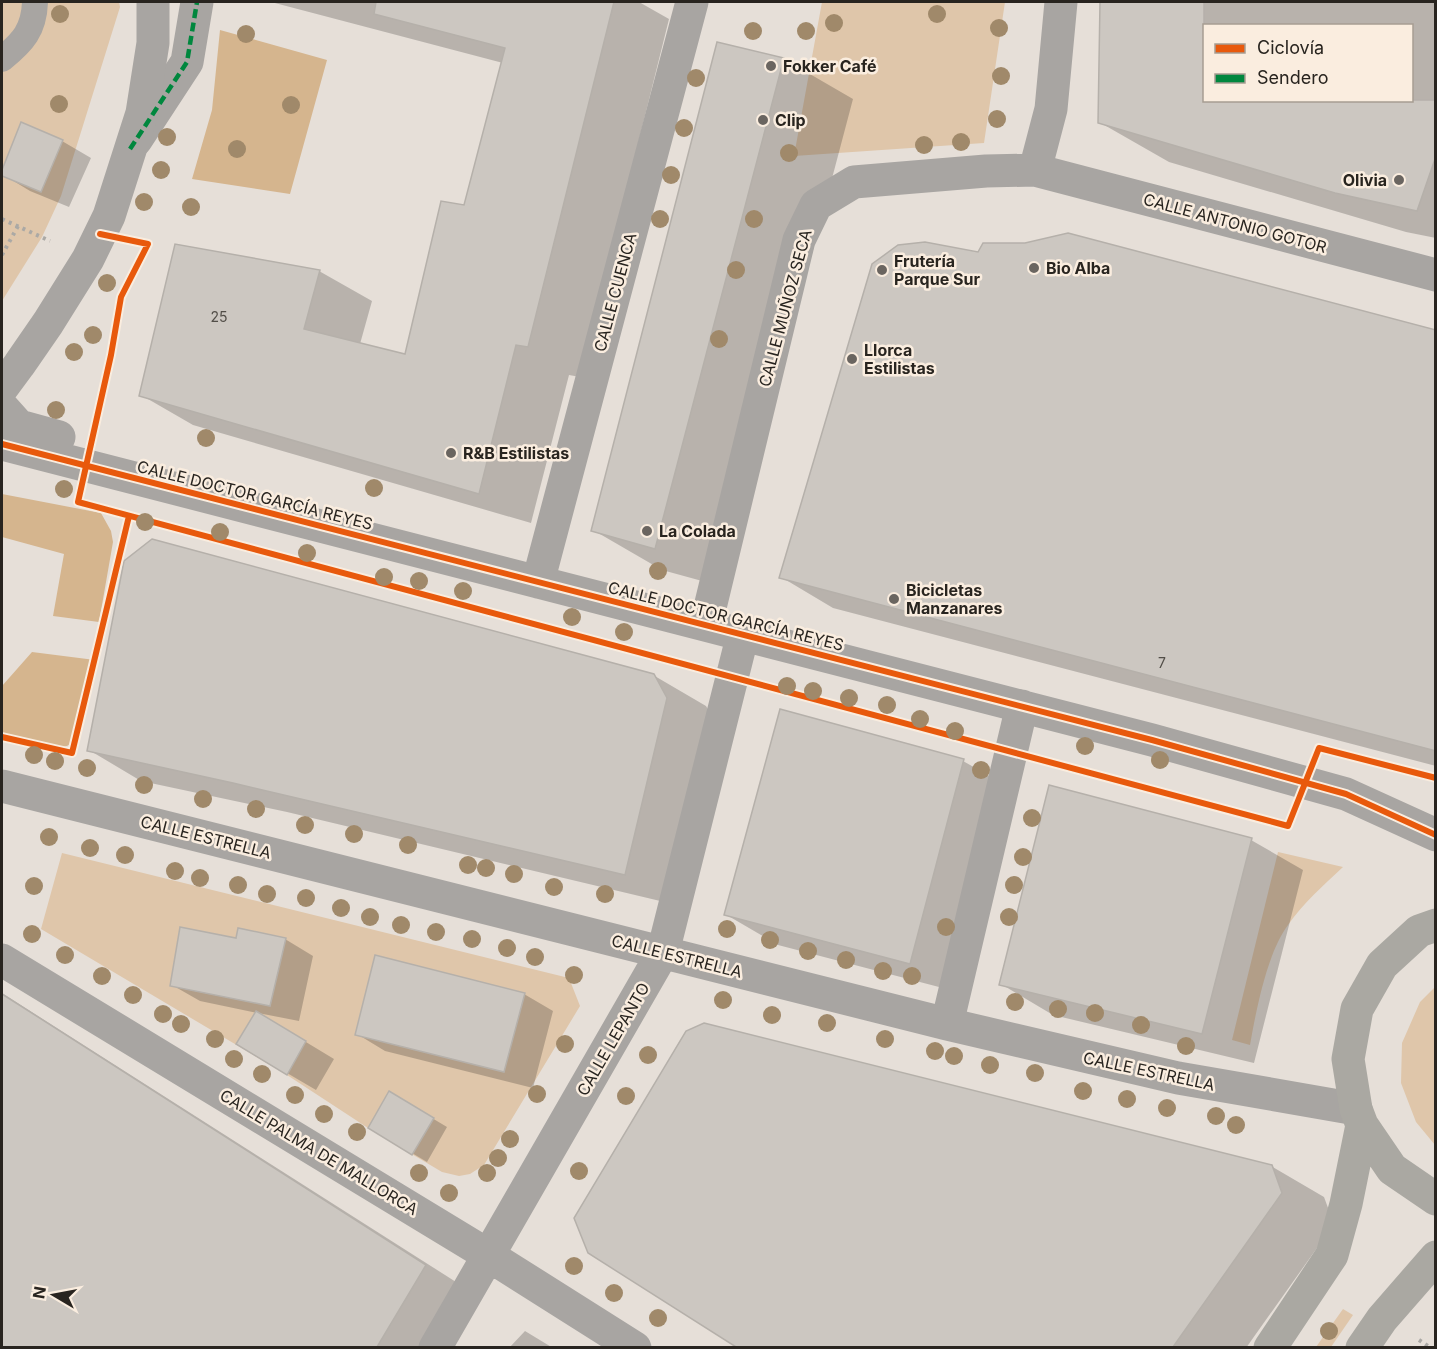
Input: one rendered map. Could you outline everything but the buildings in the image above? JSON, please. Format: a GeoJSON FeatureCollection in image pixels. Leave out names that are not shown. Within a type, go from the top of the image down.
{"type":"FeatureCollection","features":[{"type":"Feature","properties":{"kind":"main road"},"geometry":{"type":"LineString","coordinates":[[1270,1347],[1332,1255],[1346,1204],[1359,1117],[1348,1059],[1357,1010],[1382,965],[1419,931],[1436,924]]}},
{"type":"Feature","properties":{"kind":"main road"},"geometry":{"type":"LineString","coordinates":[[1359,1117],[1392,1169],[1436,1199]]}},
{"type":"Feature","properties":{"kind":"main road"},"geometry":{"type":"LineString","coordinates":[[1362,1347],[1382,1319],[1436,1257]]}},
{"type":"Feature","properties":{"kind":"street"},"geometry":{"type":"LineString","coordinates":[[2,387],[31,348],[88,259],[109,216],[142,113],[153,44],[153,2]]}},
{"type":"Feature","properties":{"kind":"street"},"geometry":{"type":"LineString","coordinates":[[130,149],[187,62],[197,2]]}},
{"type":"Feature","properties":{"kind":"street","name":"CALLE CUENCA"},"geometry":{"type":"LineString","coordinates":[[538,582],[692,2]]}},
{"type":"Feature","properties":{"kind":"street"},"geometry":{"type":"LineString","coordinates":[[1035,170],[1051,109],[1061,2]]}},
{"type":"Feature","properties":{"kind":"street","name":"CALLE ANTONIO GOTOR"},"geometry":{"type":"LineString","coordinates":[[1035,170],[1436,275]]}},
{"type":"Feature","properties":{"kind":"street","name":"CALLE MUÑOZ SECA"},"geometry":{"type":"LineString","coordinates":[[706,624],[799,240],[816,205],[854,182],[986,171],[1035,170]]}},
{"type":"Feature","properties":{"kind":"street","name":"CALLE DOCTOR GARCÍA REYES"},"geometry":{"type":"LineString","coordinates":[[2,407],[19,426],[160,469],[198,495]]}},
{"type":"Feature","properties":{"kind":"street","name":"CALLE DOCTOR GARCÍA REYES"},"geometry":{"type":"LineString","coordinates":[[2,444],[1152,740],[1346,794],[1436,835]]}},
{"type":"Feature","properties":{"kind":"street","name":"CALLE LEPANTO"},"geometry":{"type":"LineString","coordinates":[[435,1347],[663,952],[743,634]]}},
{"type":"Feature","properties":{"kind":"street"},"geometry":{"type":"LineString","coordinates":[[947,1024],[1022,706]]}},
{"type":"Feature","properties":{"kind":"street","name":"CALLE ESTRELLA"},"geometry":{"type":"LineString","coordinates":[[2,786],[947,1024],[1178,1078],[1359,1117]]}},
{"type":"Feature","properties":{"kind":"street","name":"CALLE PALMA DE MALLORCA"},"geometry":{"type":"LineString","coordinates":[[2,960],[488,1255],[635,1347]]}},
{"type":"Feature","properties":{"kind":"lane"},"geometry":{"type":"LineString","coordinates":[[2,59],[22,42],[32,18],[35,2]]}},
{"type":"Feature","properties":{"kind":"path"},"geometry":{"type":"LineString","coordinates":[[2,219],[88,259]]}},
{"type":"Feature","properties":{"kind":"path"},"geometry":{"type":"LineString","coordinates":[[2,255],[18,226]]}},
{"type":"Feature","properties":{"kind":"shaded area"},"geometry":{"type":"Polygon","coordinates":[[[2,2],[119,2],[120,7],[61,196],[42,237],[2,301],[2,2]]]}},
{"type":"Feature","properties":{"kind":"shaded area"},"geometry":{"type":"Polygon","coordinates":[[[822,2],[1005,2],[984,143],[794,156],[822,2]]]}},
{"type":"Feature","properties":{"kind":"shaded area"},"geometry":{"type":"Polygon","coordinates":[[[220,30],[327,60],[290,194],[192,179],[212,110],[220,30]]]}},
{"type":"Feature","properties":{"kind":"shaded area"},"geometry":{"type":"Polygon","coordinates":[[[2,494],[101,513],[111,531],[113,542],[99,622],[53,616],[64,554],[2,537],[2,494]]]}},
{"type":"Feature","properties":{"kind":"shaded area"},"geometry":{"type":"Polygon","coordinates":[[[32,652],[95,660],[76,738],[69,745],[45,746],[2,733],[2,686],[32,652]]]}},
{"type":"Feature","properties":{"kind":"shaded area"},"geometry":{"type":"Polygon","coordinates":[[[1278,852],[1343,867],[1300,909],[1281,937],[1263,983],[1250,1045],[1232,1040],[1278,852]]]}},
{"type":"Feature","properties":{"kind":"shaded area"},"geometry":{"type":"Polygon","coordinates":[[[62,853],[569,978],[580,1006],[484,1165],[470,1174],[459,1176],[442,1172],[368,1128],[287,1075],[41,929],[62,853]]]}},
{"type":"Feature","properties":{"kind":"shaded area"},"geometry":{"type":"Polygon","coordinates":[[[1435,987],[1435,1145],[1416,1122],[1401,1083],[1402,1043],[1420,1002],[1435,987]]]}},
{"type":"Feature","properties":{"kind":"shaded area"},"geometry":{"type":"Polygon","coordinates":[[[1343,1309],[1353,1315],[1331,1347],[1316,1347],[1343,1309]]]}},
{"type":"Feature","properties":{"kind":"marked path"},"geometry":{"type":"LineString","coordinates":[[130,149],[187,62],[197,2]]}},
{"type":"Feature","properties":{"kind":"cycle path"},"geometry":{"type":"LineString","coordinates":[[100,234],[148,244],[121,297],[111,355],[78,502],[1288,826],[1319,748],[1436,778]]}},
{"type":"Feature","properties":{"kind":"cycle path"},"geometry":{"type":"LineString","coordinates":[[2,444],[1152,740],[1346,794],[1436,835]]}},
{"type":"Feature","properties":{"kind":"cycle path"},"geometry":{"type":"LineString","coordinates":[[2,737],[72,753],[129,516]]}},
{"type":"Feature","properties":{"kind":"place","name":"Fokker Café"},"geometry":{"type":"Point","coordinates":[771,66]}},
{"type":"Feature","properties":{"kind":"place","name":"Clip"},"geometry":{"type":"Point","coordinates":[763,120]}},
{"type":"Feature","properties":{"kind":"place","name":"Olivia"},"geometry":{"type":"Point","coordinates":[1399,180]}},
{"type":"Feature","properties":{"kind":"place","name":"Bio Alba"},"geometry":{"type":"Point","coordinates":[1034,268]}},
{"type":"Feature","properties":{"kind":"place","name":"Frutería Parque Sur"},"geometry":{"type":"Point","coordinates":[882,270]}},
{"type":"Feature","properties":{"kind":"place","name":"Llorca Estilistas"},"geometry":{"type":"Point","coordinates":[852,359]}},
{"type":"Feature","properties":{"kind":"place","name":"R&B Estilistas"},"geometry":{"type":"Point","coordinates":[451,453]}},
{"type":"Feature","properties":{"kind":"place","name":"La Colada"},"geometry":{"type":"Point","coordinates":[647,531]}},
{"type":"Feature","properties":{"kind":"place","name":"Bicicletas Manzanares"},"geometry":{"type":"Point","coordinates":[894,599]}}]}
